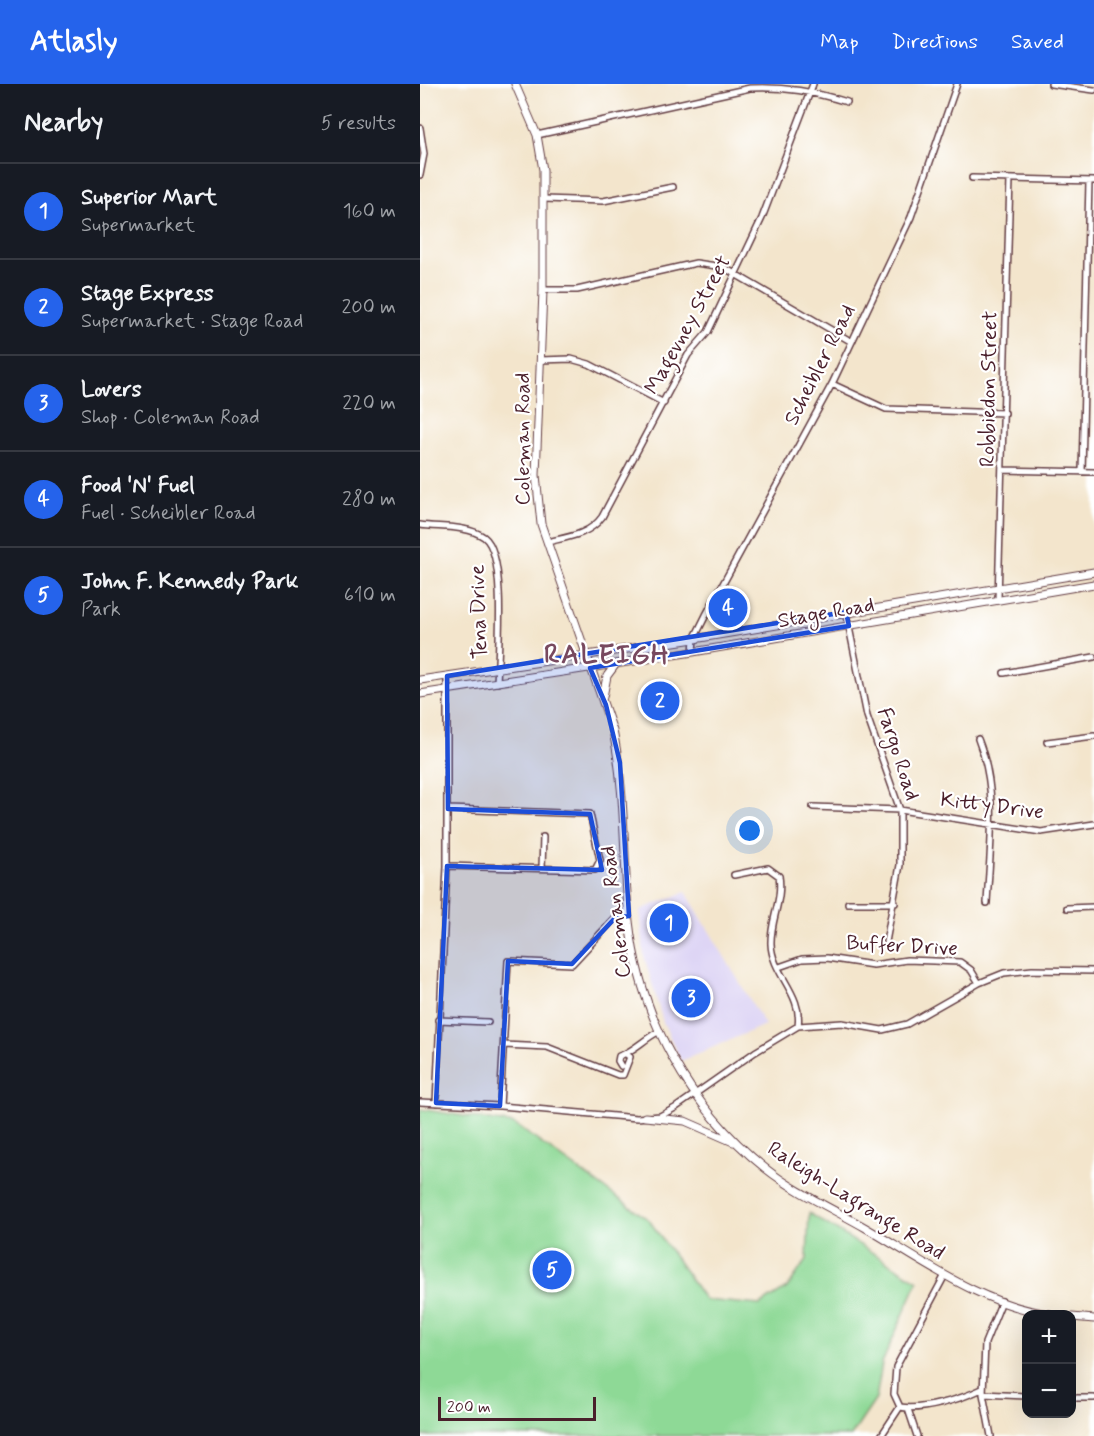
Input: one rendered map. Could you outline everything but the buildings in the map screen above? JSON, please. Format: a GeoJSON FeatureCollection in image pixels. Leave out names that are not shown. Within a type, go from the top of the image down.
{"type":"FeatureCollection","features":[{"type":"Feature","properties":{"kind":"main road","name":"Coleman Road"},"geometry":{"type":"LineString","coordinates":[[515,84],[537,135],[543,170],[543,290],[536,475],[541,524],[585,655],[603,697],[620,763],[629,916],[634,957],[645,1000],[658,1032],[696,1094]]}},
{"type":"Feature","properties":{"kind":"main road","name":"Stage Road"},"geometry":{"type":"LineString","coordinates":[[420,680],[694,639],[998,586],[1094,574]]}},
{"type":"Feature","properties":{"kind":"main road","name":"Stage Road"},"geometry":{"type":"LineString","coordinates":[[420,694],[693,652],[1094,584]]}},
{"type":"Feature","properties":{"kind":"main road"},"geometry":{"type":"LineString","coordinates":[[603,697],[607,676],[616,664]]}},
{"type":"Feature","properties":{"kind":"main road","name":"Raleigh-Lagrange Road"},"geometry":{"type":"LineString","coordinates":[[696,1094],[724,1131],[766,1169],[945,1275],[1002,1301],[1035,1310]]}},
{"type":"Feature","properties":{"kind":"main road"},"geometry":{"type":"LineString","coordinates":[[645,1117],[686,1121],[740,1145]]}},
{"type":"Feature","properties":{"kind":"main road"},"geometry":{"type":"LineString","coordinates":[[1076,1317],[1094,1319]]}},
{"type":"Feature","properties":{"kind":"street","name":"Magevney Street"},"geometry":{"type":"LineString","coordinates":[[547,542],[585,532],[594,527],[688,355],[708,332],[762,218],[813,84]]}},
{"type":"Feature","properties":{"kind":"street","name":"Scheibler Road"},"geometry":{"type":"LineString","coordinates":[[693,652],[694,639],[727,573],[832,384],[911,217],[957,84]]}},
{"type":"Feature","properties":{"kind":"street"},"geometry":{"type":"LineString","coordinates":[[1051,84],[1087,87],[1094,90]]}},
{"type":"Feature","properties":{"kind":"street"},"geometry":{"type":"LineString","coordinates":[[537,135],[750,88],[779,86],[810,91],[847,102]]}},
{"type":"Feature","properties":{"kind":"street"},"geometry":{"type":"LineString","coordinates":[[420,128],[424,154],[420,175]]}},
{"type":"Feature","properties":{"kind":"street"},"geometry":{"type":"LineString","coordinates":[[972,178],[1092,181],[1082,472]]}},
{"type":"Feature","properties":{"kind":"street","name":"Robbiedon Street"},"geometry":{"type":"LineString","coordinates":[[998,599],[1010,179]]}},
{"type":"Feature","properties":{"kind":"street"},"geometry":{"type":"LineString","coordinates":[[544,199],[603,201],[673,187]]}},
{"type":"Feature","properties":{"kind":"street"},"geometry":{"type":"LineString","coordinates":[[543,290],[578,290],[696,263],[723,267],[852,342]]}},
{"type":"Feature","properties":{"kind":"street"},"geometry":{"type":"LineString","coordinates":[[540,360],[571,359],[589,364],[664,402]]}},
{"type":"Feature","properties":{"kind":"street"},"geometry":{"type":"LineString","coordinates":[[832,384],[886,409],[1005,413]]}},
{"type":"Feature","properties":{"kind":"street"},"geometry":{"type":"LineString","coordinates":[[1003,470],[1094,472]]}},
{"type":"Feature","properties":{"kind":"street","name":"Tena Drive"},"geometry":{"type":"LineString","coordinates":[[420,525],[469,530],[485,537],[493,549],[498,611],[497,683]]}},
{"type":"Feature","properties":{"kind":"street","name":"Fargo Road"},"geometry":{"type":"LineString","coordinates":[[846,612],[867,716],[900,810],[900,865],[896,903],[886,942]]}},
{"type":"Feature","properties":{"kind":"street"},"geometry":{"type":"LineString","coordinates":[[1004,673],[1094,657]]}},
{"type":"Feature","properties":{"kind":"street"},"geometry":{"type":"LineString","coordinates":[[436,1103],[438,1020],[447,866],[447,676]]}},
{"type":"Feature","properties":{"kind":"street"},"geometry":{"type":"LineString","coordinates":[[1047,742],[1094,736]]}},
{"type":"Feature","properties":{"kind":"street"},"geometry":{"type":"LineString","coordinates":[[978,739],[989,772],[991,824],[987,903]]}},
{"type":"Feature","properties":{"kind":"street","name":"Kitty Drive"},"geometry":{"type":"LineString","coordinates":[[813,807],[900,810],[1041,832],[1094,824]]}},
{"type":"Feature","properties":{"kind":"street"},"geometry":{"type":"LineString","coordinates":[[447,866],[595,870],[600,860],[590,814],[448,809]]}},
{"type":"Feature","properties":{"kind":"street"},"geometry":{"type":"LineString","coordinates":[[542,868],[543,837]]}},
{"type":"Feature","properties":{"kind":"street"},"geometry":{"type":"LineString","coordinates":[[734,875],[768,868],[779,876],[781,890],[771,945],[779,967],[801,1011],[798,1026]]}},
{"type":"Feature","properties":{"kind":"street"},"geometry":{"type":"LineString","coordinates":[[848,903],[896,903]]}},
{"type":"Feature","properties":{"kind":"street"},"geometry":{"type":"LineString","coordinates":[[1068,908],[1094,908]]}},
{"type":"Feature","properties":{"kind":"street"},"geometry":{"type":"LineString","coordinates":[[500,1106],[508,961],[572,964],[615,918],[629,916]]}},
{"type":"Feature","properties":{"kind":"street","name":"Buffer Drive"},"geometry":{"type":"LineString","coordinates":[[779,967],[802,959],[819,958],[873,965],[907,960],[960,962],[971,969],[979,983]]}},
{"type":"Feature","properties":{"kind":"street"},"geometry":{"type":"LineString","coordinates":[[420,1102],[645,1117],[660,1116],[696,1094],[754,1052],[798,1026],[842,1023],[882,1030],[908,1024],[979,983],[1004,973],[1032,969],[1094,971]]}},
{"type":"Feature","properties":{"kind":"street"},"geometry":{"type":"LineString","coordinates":[[438,1020],[488,1022]]}},
{"type":"Feature","properties":{"kind":"street"},"geometry":{"type":"LineString","coordinates":[[618,1075],[621,1066],[618,1061],[619,1056],[626,1054],[646,1038],[658,1032]]}},
{"type":"Feature","properties":{"kind":"street"},"geometry":{"type":"LineString","coordinates":[[504,1045],[547,1047],[618,1075],[623,1075],[626,1068],[630,1057],[626,1054]]}},
{"type":"Feature","properties":{"kind":"street"},"geometry":{"type":"LineString","coordinates":[[900,1407],[894,1394],[896,1367],[945,1275]]}},
{"type":"Feature","properties":{"kind":"street"},"geometry":{"type":"LineString","coordinates":[[991,1436],[983,1392],[985,1343],[1002,1301]]}},
{"type":"Feature","properties":{"kind":"street"},"geometry":{"type":"LineString","coordinates":[[900,1407],[951,1402],[983,1392],[1022,1396]]}},
{"type":"Feature","properties":{"kind":"street"},"geometry":{"type":"LineString","coordinates":[[1076,1398],[1094,1398]]}},
{"type":"Feature","properties":{"kind":"street"},"geometry":{"type":"LineString","coordinates":[[880,1436],[900,1407]]}},
{"type":"Feature","properties":{"kind":"street"},"geometry":{"type":"LineString","coordinates":[[908,1408],[917,1436]]}},
{"type":"Feature","properties":{"kind":"highlighted area"},"geometry":{"type":"Polygon","coordinates":[[[846,612],[849,626],[590,668],[606,705],[620,763],[629,916],[615,918],[572,964],[508,961],[500,1106],[436,1103],[447,866],[602,870],[590,814],[448,809],[447,676],[846,612]]]}},
{"type":"Feature","properties":{"kind":"shaded area"},"geometry":{"type":"Polygon","coordinates":[[[686,892],[765,1025],[681,1061],[663,1022],[644,956],[640,910],[686,892]]]}},
{"type":"Feature","properties":{"kind":"green space"},"geometry":{"type":"Polygon","coordinates":[[[420,1109],[514,1124],[649,1220],[705,1300],[760,1305],[787,1288],[807,1259],[809,1213],[918,1281],[882,1363],[876,1399],[851,1436],[420,1436],[420,1109]]]}},
{"type":"Feature","properties":{"kind":"place","name":"Food 'N' Fuel"},"geometry":{"type":"Point","coordinates":[728,608]}},
{"type":"Feature","properties":{"kind":"place","name":"Stage Express"},"geometry":{"type":"Point","coordinates":[660,701]}},
{"type":"Feature","properties":{"kind":"place","name":"Superior Mart"},"geometry":{"type":"Point","coordinates":[669,923]}},
{"type":"Feature","properties":{"kind":"place","name":"Lovers"},"geometry":{"type":"Point","coordinates":[691,998]}},
{"type":"Feature","properties":{"kind":"place","name":"John F. Kennedy Park"},"geometry":{"type":"Point","coordinates":[552,1270]}},
{"type":"Feature","properties":{"kind":"district","name":"RALEIGH"},"geometry":{"type":"Point","coordinates":[607,655]}}]}
